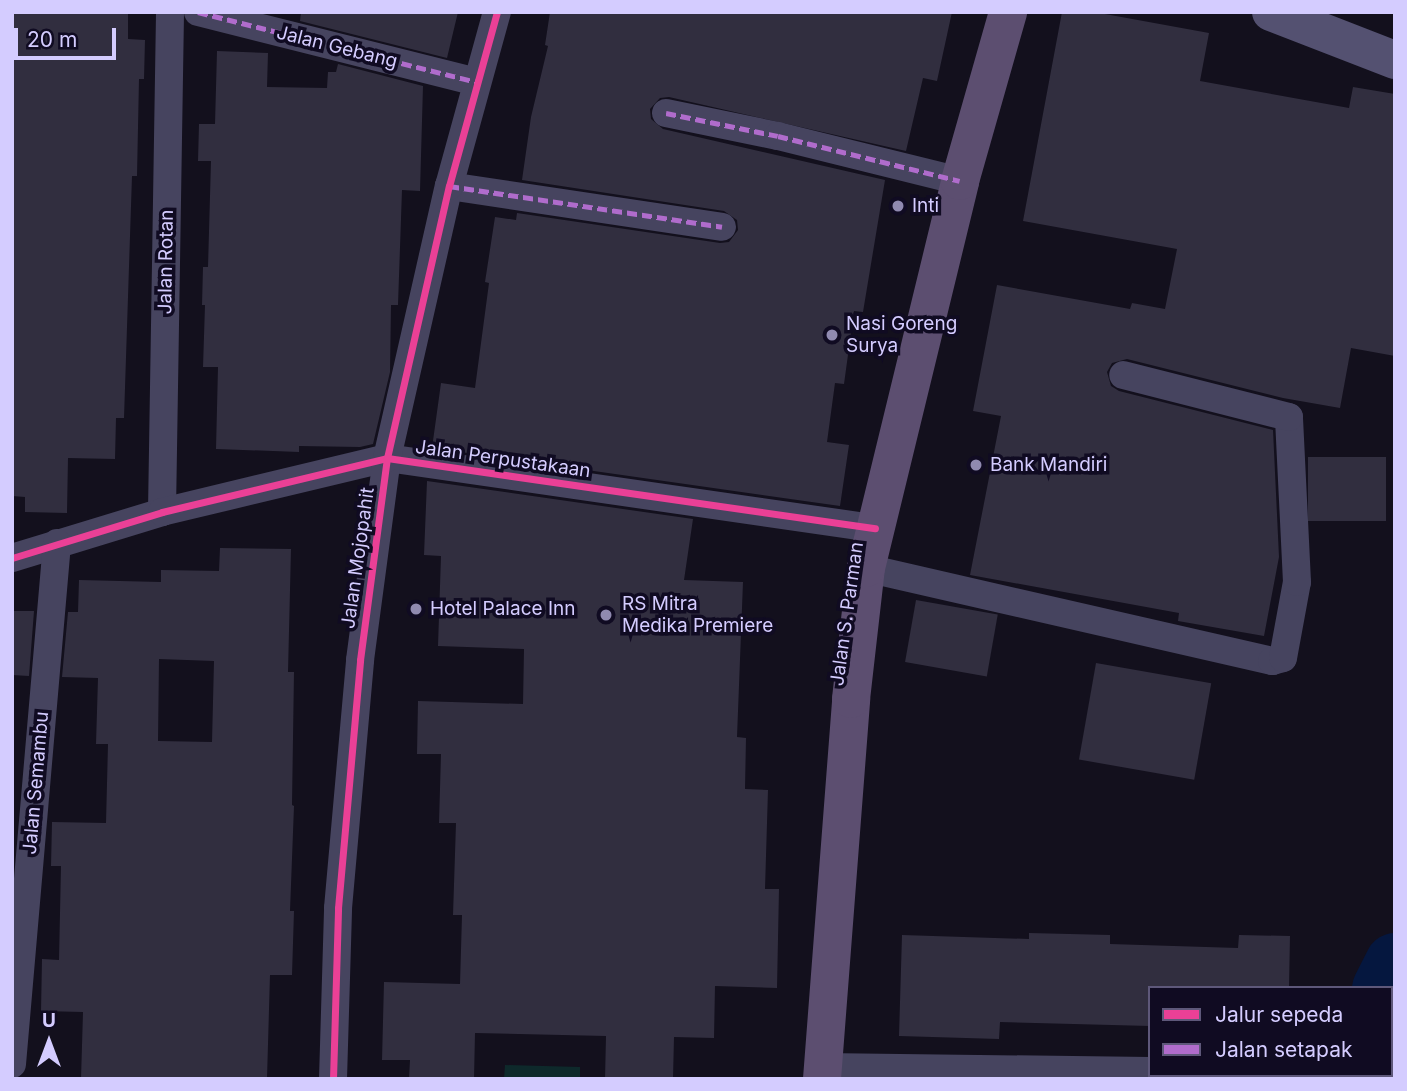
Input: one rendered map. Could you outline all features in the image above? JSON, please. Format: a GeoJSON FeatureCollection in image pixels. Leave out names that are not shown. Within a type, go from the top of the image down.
{"type":"FeatureCollection","features":[{"type":"Feature","properties":{"kind":"main road","name":"Jalan S. Parman"},"geometry":{"type":"LineString","coordinates":[[822,1073],[851,699],[866,568],[960,181],[1008,12]]}},
{"type":"Feature","properties":{"kind":"main road"},"geometry":{"type":"LineString","coordinates":[[1271,12],[1395,60]]}},
{"type":"Feature","properties":{"kind":"street","name":"Jalan Rotan"},"geometry":{"type":"LineString","coordinates":[[162,512],[170,12]]}},
{"type":"Feature","properties":{"kind":"street","name":"Jalan Gebang"},"geometry":{"type":"LineString","coordinates":[[198,12],[476,82]]}},
{"type":"Feature","properties":{"kind":"street","name":"Jalan Mojopahit"},"geometry":{"type":"LineString","coordinates":[[333,1079],[339,895],[360,660],[387,458],[449,186],[497,12]]}},
{"type":"Feature","properties":{"kind":"street"},"geometry":{"type":"LineString","coordinates":[[666,113],[778,136],[960,181]]}},
{"type":"Feature","properties":{"kind":"street"},"geometry":{"type":"LineString","coordinates":[[449,186],[722,227]]}},
{"type":"Feature","properties":{"kind":"street"},"geometry":{"type":"LineString","coordinates":[[866,568],[1272,660],[1281,659],[1297,582],[1289,417],[1123,374]]}},
{"type":"Feature","properties":{"kind":"street","name":"Jalan Perpustakaan"},"geometry":{"type":"LineString","coordinates":[[12,558],[57,542],[162,512],[387,458],[875,528]]}},
{"type":"Feature","properties":{"kind":"street","name":"Jalan Semambu"},"geometry":{"type":"LineString","coordinates":[[12,1065],[57,542]]}},
{"type":"Feature","properties":{"kind":"street"},"geometry":{"type":"LineString","coordinates":[[822,1073],[1148,1071]]}},
{"type":"Feature","properties":{"kind":"green space"},"geometry":{"type":"Polygon","coordinates":[[[505,1065],[580,1067],[580,1079],[504,1079],[505,1065]]]}},
{"type":"Feature","properties":{"kind":"building"},"geometry":{"type":"Polygon","coordinates":[[[12,12],[128,12],[128,39],[145,40],[144,79],[139,79],[137,176],[132,176],[124,418],[116,418],[115,459],[68,458],[67,513],[25,512],[25,497],[12,496],[12,12]]]}},
{"type":"Feature","properties":{"kind":"building"},"geometry":{"type":"Polygon","coordinates":[[[301,12],[458,12],[447,58],[300,21],[301,12]]]}},
{"type":"Feature","properties":{"kind":"building"},"geometry":{"type":"Polygon","coordinates":[[[550,12],[952,12],[937,81],[923,78],[906,151],[669,97],[660,98],[650,109],[651,119],[663,129],[885,180],[863,312],[854,311],[844,384],[835,383],[827,442],[849,445],[840,506],[432,448],[441,383],[475,388],[489,283],[485,282],[495,217],[516,220],[517,213],[720,243],[729,242],[738,230],[737,220],[724,211],[522,180],[531,117],[548,46],[545,45],[550,12]]]}},
{"type":"Feature","properties":{"kind":"building"},"geometry":{"type":"Polygon","coordinates":[[[1062,12],[1094,12],[1209,33],[1200,81],[1349,108],[1353,87],[1395,94],[1395,356],[1351,348],[1340,408],[1283,398],[1127,359],[1112,363],[1107,372],[1111,386],[1119,391],[1273,430],[1279,557],[1264,636],[1178,621],[1179,613],[970,575],[1001,416],[973,411],[997,285],[1130,309],[1132,303],[1165,309],[1177,249],[1023,221],[1062,12]]]}},
{"type":"Feature","properties":{"kind":"building"},"geometry":{"type":"Polygon","coordinates":[[[217,51],[268,53],[267,87],[327,88],[328,72],[336,72],[338,64],[423,86],[420,191],[402,190],[398,305],[391,305],[390,372],[373,444],[360,447],[299,446],[299,452],[216,449],[218,367],[203,367],[203,267],[208,267],[211,161],[198,161],[199,124],[215,124],[217,51]]]}},
{"type":"Feature","properties":{"kind":"building"},"geometry":{"type":"Polygon","coordinates":[[[1308,457],[1386,457],[1386,521],[1308,521],[1308,457]]]}},
{"type":"Feature","properties":{"kind":"building"},"geometry":{"type":"Polygon","coordinates":[[[427,481],[693,519],[684,580],[743,582],[737,737],[746,738],[745,789],[768,790],[765,889],[779,889],[777,988],[715,986],[714,1038],[674,1037],[673,1079],[605,1079],[606,1036],[475,1033],[474,1079],[409,1079],[410,1060],[382,1060],[384,982],[460,984],[462,915],[453,915],[456,823],[439,823],[441,754],[417,754],[418,701],[523,704],[524,649],[438,646],[441,556],[424,555],[427,481]]]}},
{"type":"Feature","properties":{"kind":"building"},"geometry":{"type":"Polygon","coordinates":[[[220,548],[291,549],[288,672],[294,672],[294,806],[290,911],[294,911],[292,975],[270,975],[267,1079],[81,1079],[83,1012],[41,1011],[42,959],[59,960],[61,866],[51,866],[52,822],[106,823],[108,744],[96,744],[98,678],[62,677],[68,612],[78,612],[79,580],[161,582],[161,570],[219,571],[220,548]],[[159,659],[158,741],[212,742],[214,661],[159,659]]]}},
{"type":"Feature","properties":{"kind":"building"},"geometry":{"type":"Polygon","coordinates":[[[916,600],[998,614],[987,676],[905,662],[916,600]]]}},
{"type":"Feature","properties":{"kind":"building"},"geometry":{"type":"Polygon","coordinates":[[[12,611],[34,611],[29,676],[12,675],[12,611]]]}},
{"type":"Feature","properties":{"kind":"building"},"geometry":{"type":"Polygon","coordinates":[[[1096,663],[1211,683],[1194,780],[1079,760],[1096,663]]]}},
{"type":"Feature","properties":{"kind":"building"},"geometry":{"type":"Polygon","coordinates":[[[1029,933],[1110,935],[1110,944],[1238,948],[1239,935],[1290,936],[1289,986],[1148,986],[1148,1026],[1000,1022],[999,1039],[899,1036],[902,935],[1029,939],[1029,933]]]}},
{"type":"Feature","properties":{"kind":"waterway"},"geometry":{"type":"LineString","coordinates":[[1383,986],[1395,963]]}},
{"type":"Feature","properties":{"kind":"marked path"},"geometry":{"type":"LineString","coordinates":[[198,12],[476,82]]}},
{"type":"Feature","properties":{"kind":"marked path"},"geometry":{"type":"LineString","coordinates":[[666,113],[778,136],[960,181]]}},
{"type":"Feature","properties":{"kind":"marked path"},"geometry":{"type":"LineString","coordinates":[[449,186],[722,227]]}},
{"type":"Feature","properties":{"kind":"cycle path"},"geometry":{"type":"LineString","coordinates":[[333,1079],[338,908],[360,660],[387,458],[449,186],[497,12]]}},
{"type":"Feature","properties":{"kind":"cycle path"},"geometry":{"type":"LineString","coordinates":[[12,558],[162,512],[387,458],[875,528]]}},
{"type":"Feature","properties":{"kind":"place","name":"Inti"},"geometry":{"type":"Point","coordinates":[898,206]}},
{"type":"Feature","properties":{"kind":"place","name":"Nasi Goreng Surya"},"geometry":{"type":"Point","coordinates":[832,335]}},
{"type":"Feature","properties":{"kind":"place","name":"Bank Mandiri"},"geometry":{"type":"Point","coordinates":[976,465]}},
{"type":"Feature","properties":{"kind":"place","name":"Hotel Palace Inn"},"geometry":{"type":"Point","coordinates":[416,609]}},
{"type":"Feature","properties":{"kind":"place","name":"RS Mitra Medika Premiere"},"geometry":{"type":"Point","coordinates":[606,615]}}]}
